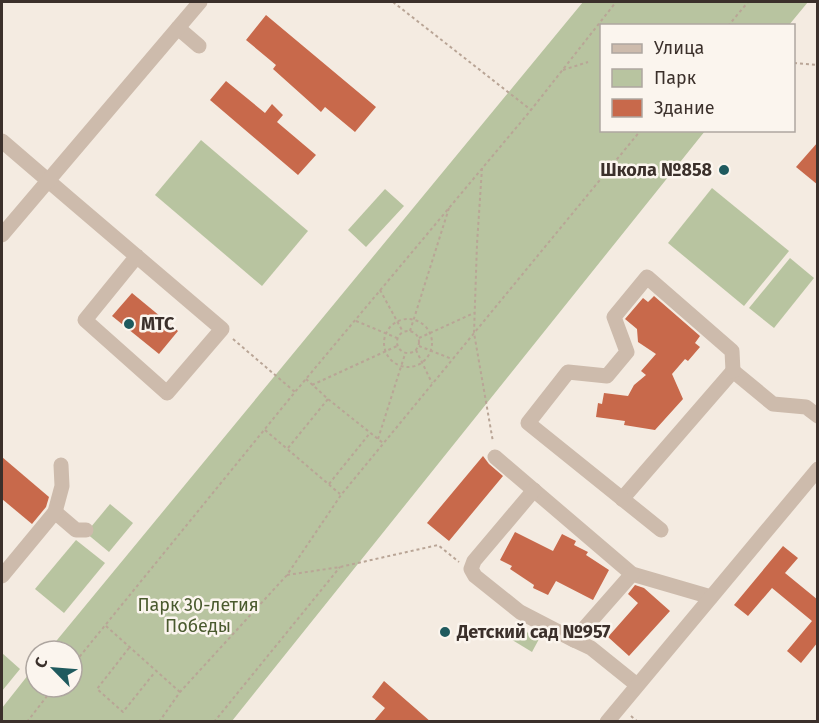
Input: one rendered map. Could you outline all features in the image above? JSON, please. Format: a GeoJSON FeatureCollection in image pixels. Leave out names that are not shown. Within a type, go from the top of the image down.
{"type":"FeatureCollection","features":[{"type":"Feature","properties":{"kind":"street"},"geometry":{"type":"LineString","coordinates":[[2,235],[200,2]]}},
{"type":"Feature","properties":{"kind":"street"},"geometry":{"type":"LineString","coordinates":[[178,28],[199,46]]}},
{"type":"Feature","properties":{"kind":"street"},"geometry":{"type":"LineString","coordinates":[[2,141],[222,329],[167,393],[85,320],[136,256]]}},
{"type":"Feature","properties":{"kind":"street"},"geometry":{"type":"LineString","coordinates":[[622,498],[733,371],[732,351],[647,277],[614,317],[627,352],[607,376],[568,372],[528,423],[661,530]]}},
{"type":"Feature","properties":{"kind":"street"},"geometry":{"type":"LineString","coordinates":[[733,371],[773,404],[806,407],[818,416]]}},
{"type":"Feature","properties":{"kind":"street"},"geometry":{"type":"LineString","coordinates":[[495,457],[632,574],[711,597]]}},
{"type":"Feature","properties":{"kind":"street"},"geometry":{"type":"LineString","coordinates":[[2,576],[55,512],[62,486],[61,465]]}},
{"type":"Feature","properties":{"kind":"street"},"geometry":{"type":"LineString","coordinates":[[607,722],[711,597],[815,478]]}},
{"type":"Feature","properties":{"kind":"street"},"geometry":{"type":"LineString","coordinates":[[534,490],[474,561],[471,569],[475,576],[520,612],[591,648],[637,685]]}},
{"type":"Feature","properties":{"kind":"street"},"geometry":{"type":"LineString","coordinates":[[55,512],[79,534]]}},
{"type":"Feature","properties":{"kind":"street"},"geometry":{"type":"LineString","coordinates":[[574,640],[632,574]]}},
{"type":"Feature","properties":{"kind":"path"},"geometry":{"type":"LineString","coordinates":[[393,2],[531,110]]}},
{"type":"Feature","properties":{"kind":"path"},"geometry":{"type":"LineString","coordinates":[[84,652],[295,392],[531,110],[616,2]]}},
{"type":"Feature","properties":{"kind":"path"},"geometry":{"type":"LineString","coordinates":[[730,24],[748,2]]}},
{"type":"Feature","properties":{"kind":"path"},"geometry":{"type":"LineString","coordinates":[[563,70],[588,62]]}},
{"type":"Feature","properties":{"kind":"path"},"geometry":{"type":"LineString","coordinates":[[795,63],[818,65]]}},
{"type":"Feature","properties":{"kind":"path"},"geometry":{"type":"LineString","coordinates":[[159,722],[180,692],[288,575],[341,495],[639,132]]}},
{"type":"Feature","properties":{"kind":"path"},"geometry":{"type":"LineString","coordinates":[[482,166],[474,333],[495,457]]}},
{"type":"Feature","properties":{"kind":"path"},"geometry":{"type":"LineString","coordinates":[[410,331],[449,206]]}},
{"type":"Feature","properties":{"kind":"path"},"geometry":{"type":"LineString","coordinates":[[380,290],[403,332]]}},
{"type":"Feature","properties":{"kind":"path"},"geometry":{"type":"LineString","coordinates":[[419,338],[475,312]]}},
{"type":"Feature","properties":{"kind":"path"},"geometry":{"type":"LineString","coordinates":[[414,319],[421,322],[430,332],[431,350],[422,363],[401,367],[389,359],[383,340],[389,327],[397,321],[414,319]]}},
{"type":"Feature","properties":{"kind":"path"},"geometry":{"type":"LineString","coordinates":[[356,321],[398,338]]}},
{"type":"Feature","properties":{"kind":"path"},"geometry":{"type":"LineString","coordinates":[[397,346],[398,338],[403,332],[410,331],[419,338]]}},
{"type":"Feature","properties":{"kind":"path"},"geometry":{"type":"LineString","coordinates":[[405,354],[416,350],[419,346],[419,338]]}},
{"type":"Feature","properties":{"kind":"path"},"geometry":{"type":"LineString","coordinates":[[312,385],[397,346]]}},
{"type":"Feature","properties":{"kind":"path"},"geometry":{"type":"LineString","coordinates":[[397,346],[405,354]]}},
{"type":"Feature","properties":{"kind":"path"},"geometry":{"type":"LineString","coordinates":[[419,346],[452,359]]}},
{"type":"Feature","properties":{"kind":"path"},"geometry":{"type":"LineString","coordinates":[[246,350],[295,392]]}},
{"type":"Feature","properties":{"kind":"path"},"geometry":{"type":"LineString","coordinates":[[416,350],[432,383]]}},
{"type":"Feature","properties":{"kind":"path"},"geometry":{"type":"LineString","coordinates":[[378,439],[405,354]]}},
{"type":"Feature","properties":{"kind":"path"},"geometry":{"type":"LineString","coordinates":[[306,379],[370,434],[384,443]]}},
{"type":"Feature","properties":{"kind":"path"},"geometry":{"type":"LineString","coordinates":[[287,449],[328,399]]}},
{"type":"Feature","properties":{"kind":"path"},"geometry":{"type":"LineString","coordinates":[[265,430],[341,495]]}},
{"type":"Feature","properties":{"kind":"path"},"geometry":{"type":"LineString","coordinates":[[329,484],[370,434]]}},
{"type":"Feature","properties":{"kind":"path"},"geometry":{"type":"LineString","coordinates":[[288,575],[340,567],[438,545],[471,569]]}},
{"type":"Feature","properties":{"kind":"path"},"geometry":{"type":"LineString","coordinates":[[214,722],[340,567]]}},
{"type":"Feature","properties":{"kind":"path"},"geometry":{"type":"LineString","coordinates":[[106,626],[180,692]]}},
{"type":"Feature","properties":{"kind":"path"},"geometry":{"type":"LineString","coordinates":[[129,648],[97,689],[123,712],[156,672]]}},
{"type":"Feature","properties":{"kind":"path"},"geometry":{"type":"LineString","coordinates":[[27,722],[45,699]]}},
{"type":"Feature","properties":{"kind":"green space","name":"Парк 30-летия Победы"},"geometry":{"type":"Polygon","coordinates":[[[583,2],[808,2],[790,24],[600,24],[600,132],[704,132],[232,721],[2,721],[2,708],[24,680],[24,699],[84,699],[84,639],[58,639],[583,2]]]}},
{"type":"Feature","properties":{"kind":"green space"},"geometry":{"type":"Polygon","coordinates":[[[201,140],[308,231],[262,286],[155,195],[201,140]]]}},
{"type":"Feature","properties":{"kind":"green space"},"geometry":{"type":"Polygon","coordinates":[[[712,188],[789,251],[744,306],[668,243],[712,188]]]}},
{"type":"Feature","properties":{"kind":"green space"},"geometry":{"type":"Polygon","coordinates":[[[385,189],[404,206],[366,247],[348,230],[385,189]]]}},
{"type":"Feature","properties":{"kind":"green space"},"geometry":{"type":"Polygon","coordinates":[[[790,258],[814,278],[774,328],[749,308],[790,258]]]}},
{"type":"Feature","properties":{"kind":"green space"},"geometry":{"type":"Polygon","coordinates":[[[110,504],[133,523],[109,552],[86,533],[110,504]]]}},
{"type":"Feature","properties":{"kind":"green space"},"geometry":{"type":"Polygon","coordinates":[[[76,540],[105,563],[64,613],[35,589],[76,540]]]}},
{"type":"Feature","properties":{"kind":"green space"},"geometry":{"type":"Polygon","coordinates":[[[516,626],[539,639],[532,652],[509,638],[516,626]]]}},
{"type":"Feature","properties":{"kind":"green space"},"geometry":{"type":"Polygon","coordinates":[[[2,653],[20,669],[2,691],[2,653]]]}},
{"type":"Feature","properties":{"kind":"building"},"geometry":{"type":"Polygon","coordinates":[[[266,15],[376,107],[355,132],[325,107],[321,112],[273,69],[276,65],[246,40],[266,15]]]}},
{"type":"Feature","properties":{"kind":"building"},"geometry":{"type":"Polygon","coordinates":[[[226,81],[265,113],[272,104],[283,115],[277,122],[316,155],[298,175],[210,100],[226,81]]]}},
{"type":"Feature","properties":{"kind":"building"},"geometry":{"type":"Polygon","coordinates":[[[818,142],[818,185],[796,167],[818,142]]]}},
{"type":"Feature","properties":{"kind":"building"},"geometry":{"type":"Polygon","coordinates":[[[132,293],[178,331],[159,354],[112,316],[132,293]]]}},
{"type":"Feature","properties":{"kind":"building"},"geometry":{"type":"Polygon","coordinates":[[[654,296],[700,336],[695,343],[700,347],[672,374],[683,399],[655,430],[624,425],[625,421],[596,417],[598,403],[602,404],[604,393],[628,396],[634,385],[646,375],[641,371],[656,354],[638,342],[637,329],[625,319],[643,298],[648,302],[654,296]]]}},
{"type":"Feature","properties":{"kind":"building"},"geometry":{"type":"Polygon","coordinates":[[[483,456],[503,476],[449,541],[427,523],[483,456]]]}},
{"type":"Feature","properties":{"kind":"building"},"geometry":{"type":"Polygon","coordinates":[[[2,457],[49,497],[46,507],[32,524],[2,499],[2,457]]]}},
{"type":"Feature","properties":{"kind":"building"},"geometry":{"type":"Polygon","coordinates":[[[515,532],[553,551],[562,534],[576,541],[574,545],[588,552],[586,555],[609,570],[593,600],[556,581],[548,595],[533,588],[534,585],[510,569],[512,566],[500,560],[515,532]]]}},
{"type":"Feature","properties":{"kind":"building"},"geometry":{"type":"Polygon","coordinates":[[[783,546],[798,558],[785,573],[818,600],[818,642],[801,663],[787,651],[812,621],[772,588],[748,616],[734,605],[783,546]]]}},
{"type":"Feature","properties":{"kind":"building"},"geometry":{"type":"Polygon","coordinates":[[[635,585],[644,588],[670,611],[629,656],[608,637],[638,603],[628,594],[635,585]]]}},
{"type":"Feature","properties":{"kind":"building"},"geometry":{"type":"Polygon","coordinates":[[[384,681],[431,722],[373,722],[385,708],[372,697],[384,681]]]}},
{"type":"Feature","properties":{"kind":"place","name":"Школа №858"},"geometry":{"type":"Point","coordinates":[724,170]}},
{"type":"Feature","properties":{"kind":"place","name":"МТС"},"geometry":{"type":"Point","coordinates":[129,324]}},
{"type":"Feature","properties":{"kind":"place","name":"Детский сад №957"},"geometry":{"type":"Point","coordinates":[445,632]}}]}
